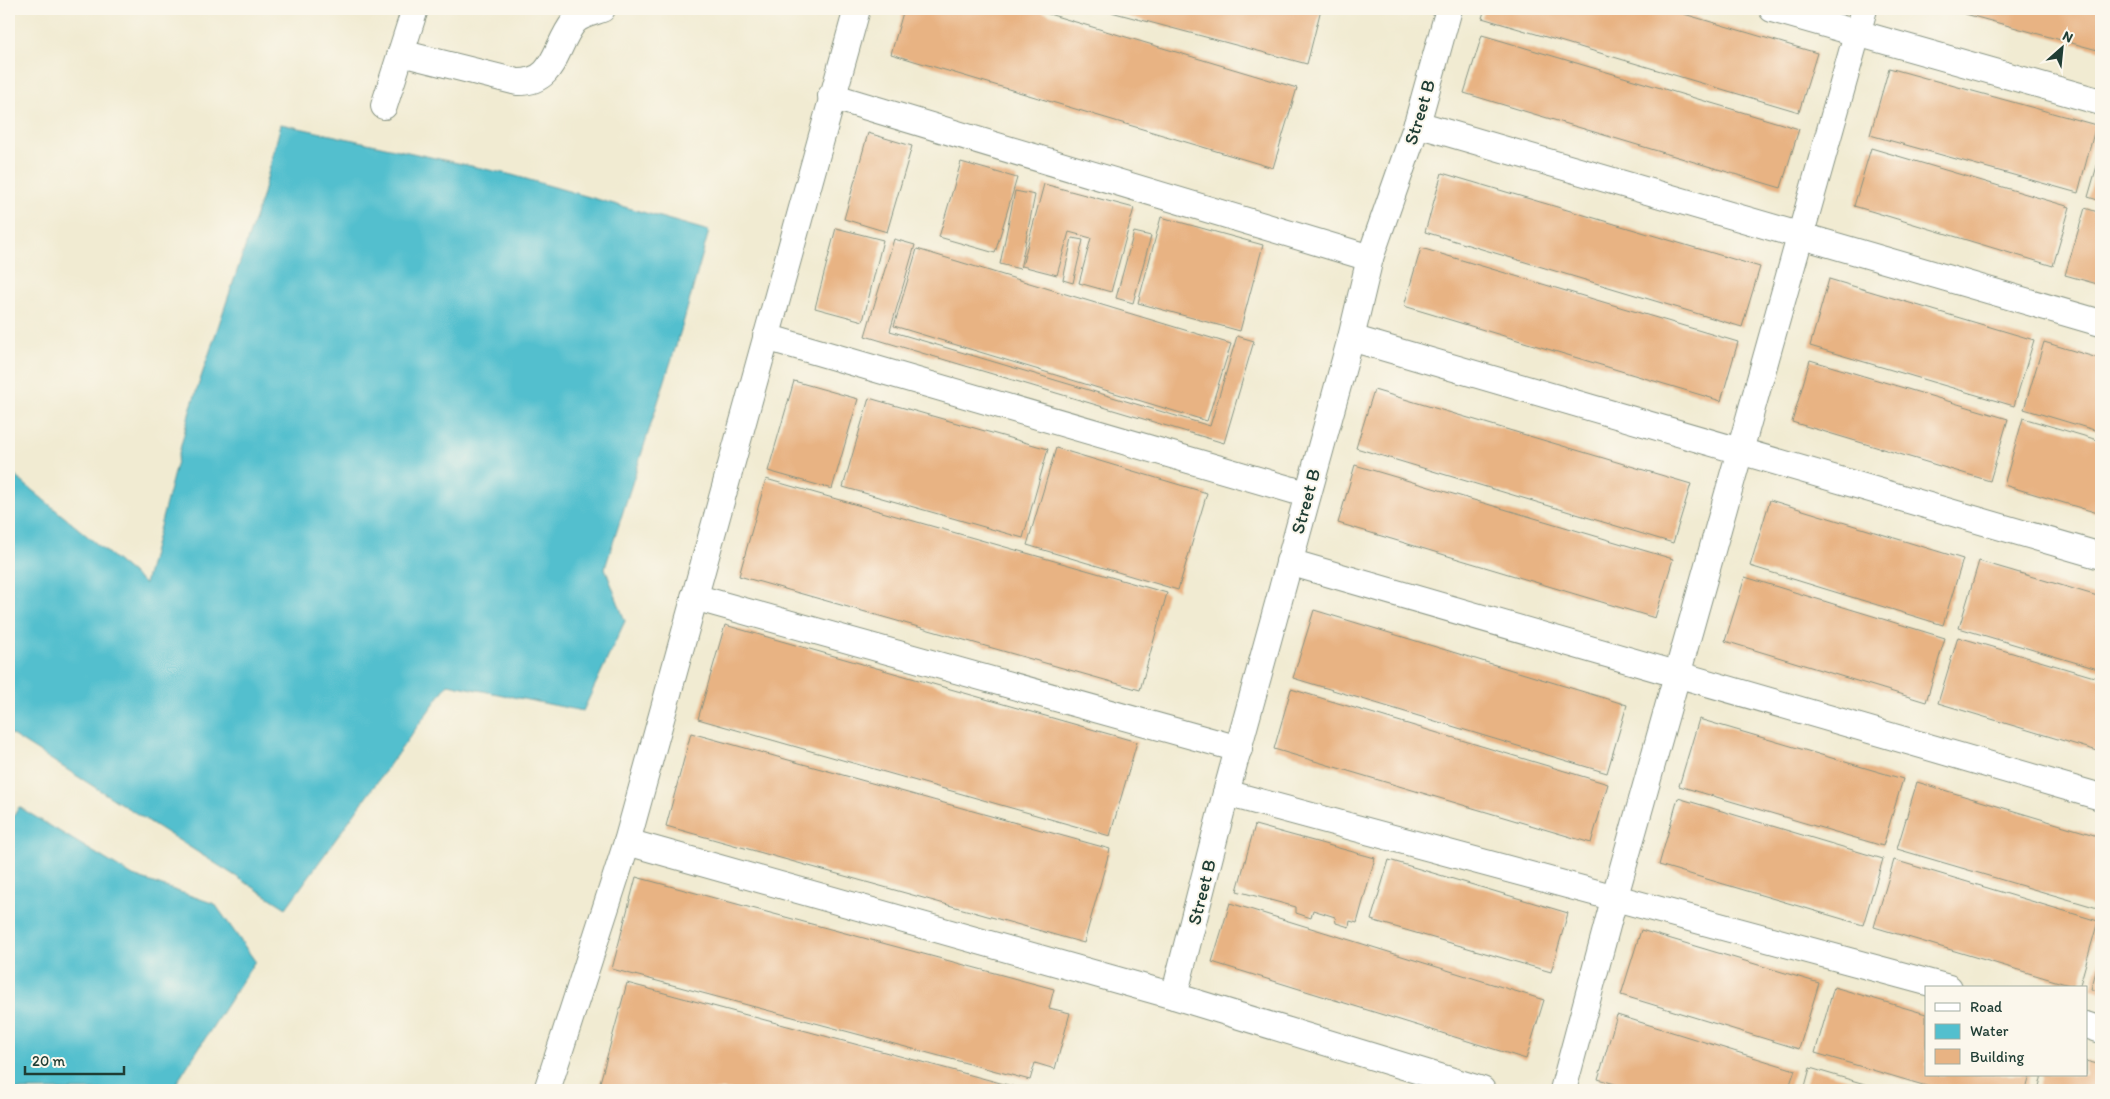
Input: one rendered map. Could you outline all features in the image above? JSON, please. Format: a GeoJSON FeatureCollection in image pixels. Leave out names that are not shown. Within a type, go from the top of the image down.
{"type":"FeatureCollection","features":[{"type":"Feature","properties":{"kind":"street"},"geometry":{"type":"LineString","coordinates":[[384,106],[415,9]]}},
{"type":"Feature","properties":{"kind":"street"},"geometry":{"type":"LineString","coordinates":[[401,53],[517,82],[532,82],[544,76],[575,20],[602,9]]}},
{"type":"Feature","properties":{"kind":"street"},"geometry":{"type":"LineString","coordinates":[[547,1090],[627,842],[856,9]]}},
{"type":"Feature","properties":{"kind":"street","name":"Street B"},"geometry":{"type":"LineString","coordinates":[[1174,996],[1226,792],[1306,494],[1351,338],[1370,258],[1417,124],[1449,9]]}},
{"type":"Feature","properties":{"kind":"street"},"geometry":{"type":"LineString","coordinates":[[1772,9],[2101,102]]}},
{"type":"Feature","properties":{"kind":"street"},"geometry":{"type":"LineString","coordinates":[[1563,1090],[1615,896],[1864,9]]}},
{"type":"Feature","properties":{"kind":"street"},"geometry":{"type":"LineString","coordinates":[[831,96],[1370,258]]}},
{"type":"Feature","properties":{"kind":"street"},"geometry":{"type":"LineString","coordinates":[[1417,124],[2101,323]]}},
{"type":"Feature","properties":{"kind":"street"},"geometry":{"type":"LineString","coordinates":[[766,337],[1306,494]]}},
{"type":"Feature","properties":{"kind":"street"},"geometry":{"type":"LineString","coordinates":[[1351,338],[2101,556]]}},
{"type":"Feature","properties":{"kind":"street"},"geometry":{"type":"LineString","coordinates":[[1289,562],[2101,797]]}},
{"type":"Feature","properties":{"kind":"street"},"geometry":{"type":"LineString","coordinates":[[694,597],[1239,749]]}},
{"type":"Feature","properties":{"kind":"street"},"geometry":{"type":"LineString","coordinates":[[1226,792],[1942,986]]}},
{"type":"Feature","properties":{"kind":"street"},"geometry":{"type":"LineString","coordinates":[[627,842],[1174,996],[1482,1090]]}},
{"type":"Feature","properties":{"kind":"street"},"geometry":{"type":"LineString","coordinates":[[2088,1027],[2101,1030]]}},
{"type":"Feature","properties":{"kind":"water"},"geometry":{"type":"Polygon","coordinates":[[[281,124],[512,175],[709,231],[682,327],[605,568],[625,621],[583,711],[448,684],[286,908],[9,733],[9,471],[145,584],[191,407],[262,197],[281,124]]]}},
{"type":"Feature","properties":{"kind":"water"},"geometry":{"type":"Polygon","coordinates":[[[19,807],[133,876],[215,904],[255,961],[172,1090],[9,1090],[9,824],[19,807]]]}},
{"type":"Feature","properties":{"kind":"building"},"geometry":{"type":"Polygon","coordinates":[[[904,9],[1032,9],[1297,88],[1273,168],[891,54],[904,9]]]}},
{"type":"Feature","properties":{"kind":"building"},"geometry":{"type":"Polygon","coordinates":[[[1100,9],[1321,9],[1307,64],[1100,9]]]}},
{"type":"Feature","properties":{"kind":"building"},"geometry":{"type":"Polygon","coordinates":[[[1485,9],[1667,9],[1817,53],[1799,112],[1482,18],[1485,9]]]}},
{"type":"Feature","properties":{"kind":"building"},"geometry":{"type":"Polygon","coordinates":[[[1947,9],[2101,9],[2101,51],[1947,9]]]}},
{"type":"Feature","properties":{"kind":"building"},"geometry":{"type":"Polygon","coordinates":[[[1482,35],[1799,129],[1781,188],[1464,93],[1482,35]]]}},
{"type":"Feature","properties":{"kind":"building"},"geometry":{"type":"Polygon","coordinates":[[[1889,68],[2096,125],[2078,193],[1870,135],[1889,68]]]}},
{"type":"Feature","properties":{"kind":"building"},"geometry":{"type":"Polygon","coordinates":[[[868,133],[912,146],[887,232],[844,219],[868,133]]]}},
{"type":"Feature","properties":{"kind":"building"},"geometry":{"type":"Polygon","coordinates":[[[1871,148],[2070,207],[2053,266],[1854,206],[1871,148]]]}},
{"type":"Feature","properties":{"kind":"building"},"geometry":{"type":"Polygon","coordinates":[[[2101,152],[2101,201],[2088,197],[2101,152]]]}},
{"type":"Feature","properties":{"kind":"building"},"geometry":{"type":"Polygon","coordinates":[[[961,162],[1017,178],[995,253],[939,237],[961,162]]]}},
{"type":"Feature","properties":{"kind":"building"},"geometry":{"type":"Polygon","coordinates":[[[1442,173],[1760,267],[1742,327],[1425,232],[1442,173]]]}},
{"type":"Feature","properties":{"kind":"building"},"geometry":{"type":"Polygon","coordinates":[[[1044,184],[1134,208],[1111,292],[1079,283],[1091,238],[1069,232],[1057,275],[1022,266],[1044,184]]]}},
{"type":"Feature","properties":{"kind":"building"},"geometry":{"type":"Polygon","coordinates":[[[1015,191],[1035,195],[1020,269],[1000,264],[1015,191]]]}},
{"type":"Feature","properties":{"kind":"building"},"geometry":{"type":"Polygon","coordinates":[[[2085,208],[2101,213],[2101,285],[2065,275],[2085,208]]]}},
{"type":"Feature","properties":{"kind":"building"},"geometry":{"type":"Polygon","coordinates":[[[1161,217],[1263,245],[1240,331],[1138,303],[1161,217]]]}},
{"type":"Feature","properties":{"kind":"building"},"geometry":{"type":"Polygon","coordinates":[[[836,228],[883,240],[863,321],[815,308],[836,228]]]}},
{"type":"Feature","properties":{"kind":"building"},"geometry":{"type":"Polygon","coordinates":[[[1134,232],[1151,236],[1133,303],[1116,298],[1134,232]]]}},
{"type":"Feature","properties":{"kind":"building"},"geometry":{"type":"Polygon","coordinates":[[[1072,238],[1083,240],[1073,283],[1063,280],[1072,238]]]}},
{"type":"Feature","properties":{"kind":"building"},"geometry":{"type":"Polygon","coordinates":[[[894,239],[915,245],[890,331],[1210,426],[1237,336],[1254,341],[1224,443],[865,336],[894,239]]]}},
{"type":"Feature","properties":{"kind":"building"},"geometry":{"type":"Polygon","coordinates":[[[1421,248],[1738,342],[1721,401],[1404,306],[1421,248]]]}},
{"type":"Feature","properties":{"kind":"building"},"geometry":{"type":"Polygon","coordinates":[[[917,249],[1231,344],[1207,421],[894,326],[917,249]]]}},
{"type":"Feature","properties":{"kind":"building"},"geometry":{"type":"Polygon","coordinates":[[[1829,279],[2034,340],[2014,406],[1810,346],[1829,279]]]}},
{"type":"Feature","properties":{"kind":"building"},"geometry":{"type":"Polygon","coordinates":[[[2044,342],[2101,359],[2101,432],[2024,409],[2044,342]]]}},
{"type":"Feature","properties":{"kind":"building"},"geometry":{"type":"Polygon","coordinates":[[[1810,360],[2008,419],[1990,481],[1792,422],[1810,360]]]}},
{"type":"Feature","properties":{"kind":"building"},"geometry":{"type":"Polygon","coordinates":[[[794,381],[858,399],[832,489],[768,471],[794,381]]]}},
{"type":"Feature","properties":{"kind":"building"},"geometry":{"type":"Polygon","coordinates":[[[1374,390],[1691,484],[1673,543],[1356,448],[1374,390]]]}},
{"type":"Feature","properties":{"kind":"building"},"geometry":{"type":"Polygon","coordinates":[[[869,398],[1048,449],[1023,538],[843,487],[869,398]]]}},
{"type":"Feature","properties":{"kind":"building"},"geometry":{"type":"Polygon","coordinates":[[[2023,418],[2101,441],[2101,514],[2004,485],[2023,418]]]}},
{"type":"Feature","properties":{"kind":"building"},"geometry":{"type":"Polygon","coordinates":[[[1056,448],[1207,493],[1178,590],[1027,545],[1056,448]]]}},
{"type":"Feature","properties":{"kind":"building"},"geometry":{"type":"Polygon","coordinates":[[[1355,465],[1673,559],[1655,618],[1338,523],[1355,465]]]}},
{"type":"Feature","properties":{"kind":"building"},"geometry":{"type":"Polygon","coordinates":[[[766,479],[1167,593],[1140,690],[739,576],[766,479]]]}},
{"type":"Feature","properties":{"kind":"building"},"geometry":{"type":"Polygon","coordinates":[[[1770,500],[1963,559],[1943,625],[1750,566],[1770,500]]]}},
{"type":"Feature","properties":{"kind":"building"},"geometry":{"type":"Polygon","coordinates":[[[1979,561],[2101,597],[2101,670],[1959,628],[1979,561]]]}},
{"type":"Feature","properties":{"kind":"building"},"geometry":{"type":"Polygon","coordinates":[[[1745,577],[1945,638],[1926,702],[1725,641],[1745,577]]]}},
{"type":"Feature","properties":{"kind":"building"},"geometry":{"type":"Polygon","coordinates":[[[1314,610],[1627,705],[1607,773],[1293,678],[1314,610]]]}},
{"type":"Feature","properties":{"kind":"building"},"geometry":{"type":"Polygon","coordinates":[[[725,625],[1137,742],[1110,836],[698,719],[725,625]]]}},
{"type":"Feature","properties":{"kind":"building"},"geometry":{"type":"Polygon","coordinates":[[[1958,637],[2101,679],[2101,752],[1938,703],[1958,637]]]}},
{"type":"Feature","properties":{"kind":"building"},"geometry":{"type":"Polygon","coordinates":[[[1291,689],[1608,784],[1591,843],[1274,749],[1291,689]]]}},
{"type":"Feature","properties":{"kind":"building"},"geometry":{"type":"Polygon","coordinates":[[[1699,719],[1903,779],[1883,846],[1679,786],[1699,719]]]}},
{"type":"Feature","properties":{"kind":"building"},"geometry":{"type":"Polygon","coordinates":[[[691,733],[1110,849],[1084,943],[666,826],[691,733]]]}},
{"type":"Feature","properties":{"kind":"building"},"geometry":{"type":"Polygon","coordinates":[[[1917,782],[2101,837],[2101,909],[1897,849],[1917,782]]]}},
{"type":"Feature","properties":{"kind":"building"},"geometry":{"type":"Polygon","coordinates":[[[1678,798],[1883,859],[1863,925],[1659,865],[1678,798]]]}},
{"type":"Feature","properties":{"kind":"building"},"geometry":{"type":"Polygon","coordinates":[[[1255,825],[1375,858],[1357,923],[1350,921],[1349,927],[1336,923],[1335,917],[1313,910],[1311,918],[1296,913],[1296,907],[1237,891],[1255,825]]]}},
{"type":"Feature","properties":{"kind":"building"},"geometry":{"type":"Polygon","coordinates":[[[1389,860],[1568,913],[1551,972],[1371,920],[1389,860]]]}},
{"type":"Feature","properties":{"kind":"building"},"geometry":{"type":"Polygon","coordinates":[[[1894,860],[2098,921],[2080,986],[2072,986],[1874,927],[1894,860]]]}},
{"type":"Feature","properties":{"kind":"building"},"geometry":{"type":"Polygon","coordinates":[[[636,877],[1054,989],[1049,1008],[1070,1013],[1055,1069],[1035,1063],[1030,1080],[612,969],[636,877]]]}},
{"type":"Feature","properties":{"kind":"building"},"geometry":{"type":"Polygon","coordinates":[[[1230,903],[1544,1000],[1526,1059],[1212,962],[1230,903]]]}},
{"type":"Feature","properties":{"kind":"building"},"geometry":{"type":"Polygon","coordinates":[[[1641,930],[1819,983],[1799,1049],[1621,995],[1641,930]]]}},
{"type":"Feature","properties":{"kind":"building"},"geometry":{"type":"Polygon","coordinates":[[[2101,954],[2101,992],[2091,989],[2101,954]]]}},
{"type":"Feature","properties":{"kind":"building"},"geometry":{"type":"Polygon","coordinates":[[[627,983],[1019,1088],[1018,1090],[616,1090],[599,1086],[627,983]]]}},
{"type":"Feature","properties":{"kind":"building"},"geometry":{"type":"Polygon","coordinates":[[[1834,987],[1925,1014],[1925,1076],[2030,1076],[2026,1090],[1940,1090],[1815,1053],[1834,987]]]}},
{"type":"Feature","properties":{"kind":"building"},"geometry":{"type":"Polygon","coordinates":[[[1617,1015],[1795,1070],[1788,1090],[1635,1090],[1598,1079],[1617,1015]]]}},
{"type":"Feature","properties":{"kind":"building"},"geometry":{"type":"Polygon","coordinates":[[[2088,1062],[2101,1065],[2101,1090],[2038,1090],[2042,1076],[2088,1076],[2088,1062]]]}},
{"type":"Feature","properties":{"kind":"building"},"geometry":{"type":"Polygon","coordinates":[[[1810,1068],[1885,1090],[1804,1090],[1810,1068]]]}}]}
